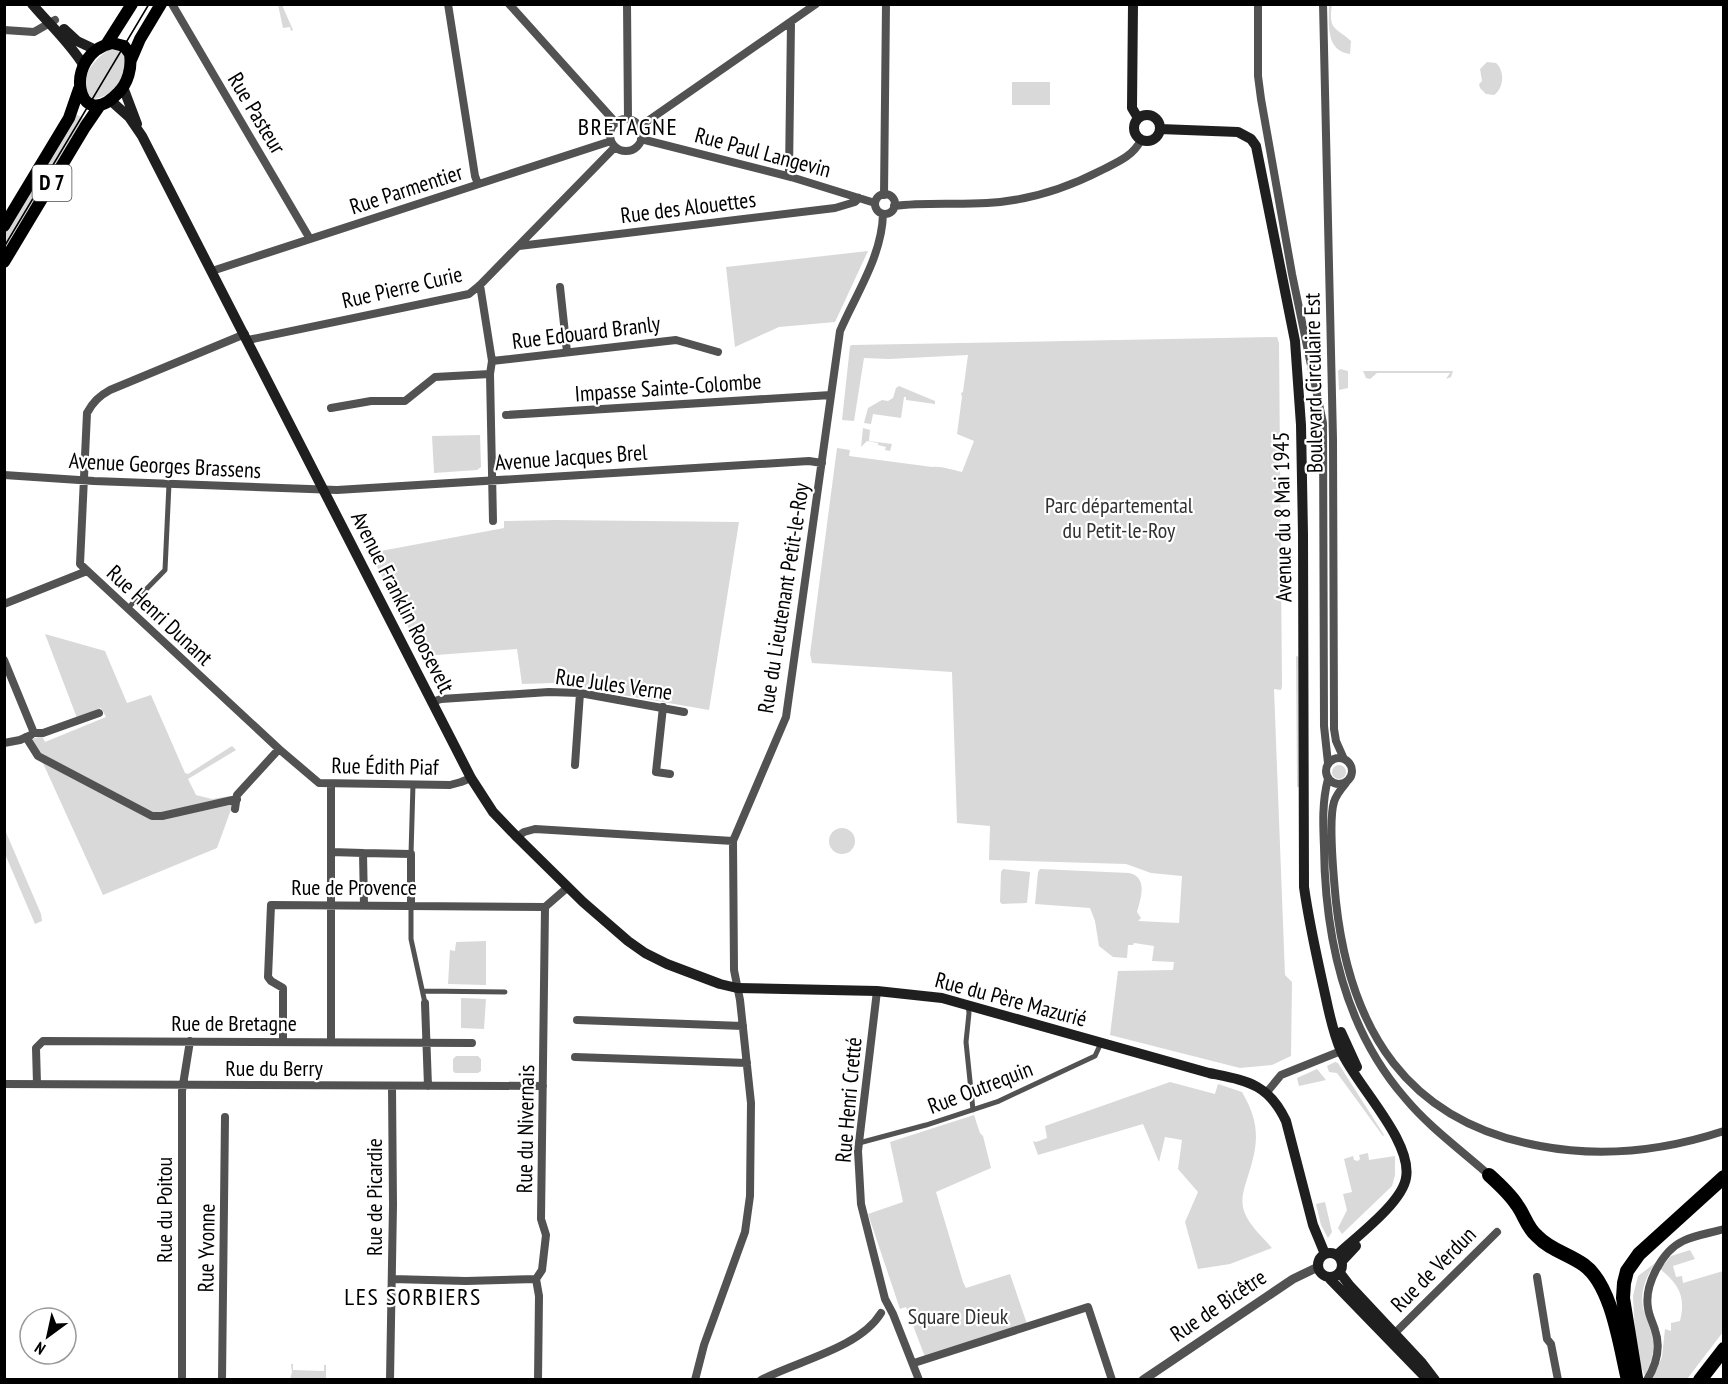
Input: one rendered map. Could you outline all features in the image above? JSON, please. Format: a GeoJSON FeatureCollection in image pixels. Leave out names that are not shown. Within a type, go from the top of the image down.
{"type":"FeatureCollection","features":[{"type":"Feature","properties":{"kind":"highway"},"geometry":{"type":"LineString","coordinates":[[1489,1174],[1513,1199],[1529,1227],[1539,1239],[1586,1266],[1600,1282],[1608,1299],[1628,1380]]}},
{"type":"Feature","properties":{"kind":"highway"},"geometry":{"type":"LineString","coordinates":[[1636,1380],[1623,1298],[1628,1271],[1639,1254],[1724,1177]]}},
{"type":"Feature","properties":{"kind":"highway"},"geometry":{"type":"LineString","coordinates":[[1700,1380],[1724,1349]]}},
{"type":"Feature","properties":{"kind":"main road"},"geometry":{"type":"LineString","coordinates":[[32,4],[77,41],[101,48],[117,44],[124,46],[131,60]]}},
{"type":"Feature","properties":{"kind":"main road"},"geometry":{"type":"LineString","coordinates":[[38,4],[84,66]]}},
{"type":"Feature","properties":{"kind":"main road","name":"D 7"},"geometry":{"type":"LineString","coordinates":[[4,226],[69,118],[80,89],[79,82],[84,66],[101,48],[132,4]]}},
{"type":"Feature","properties":{"kind":"main road","name":"D 7"},"geometry":{"type":"LineString","coordinates":[[4,262],[85,127],[105,103],[123,87],[140,39],[161,4]]}},
{"type":"Feature","properties":{"kind":"main road"},"geometry":{"type":"LineString","coordinates":[[1133,4],[1132,108],[1138,118]]}},
{"type":"Feature","properties":{"kind":"main road","name":"Avenue Franklin Roosevelt"},"geometry":{"type":"LineString","coordinates":[[123,87],[141,135]]}},
{"type":"Feature","properties":{"kind":"main road"},"geometry":{"type":"LineString","coordinates":[[80,89],[90,104],[105,103]]}},
{"type":"Feature","properties":{"kind":"main road","name":"Avenue Franklin Roosevelt"},"geometry":{"type":"LineString","coordinates":[[105,103],[129,117],[141,135],[471,778],[494,812],[604,921],[645,953],[667,964],[737,988]]}},
{"type":"Feature","properties":{"kind":"main road"},"geometry":{"type":"LineString","coordinates":[[1151,115],[1158,120],[1160,129],[1158,135],[1152,140],[1141,140],[1135,134],[1134,129],[1138,118],[1151,115]]}},
{"type":"Feature","properties":{"kind":"main road","name":"Avenue du 8 Mai 1945"},"geometry":{"type":"LineString","coordinates":[[1160,129],[1238,132],[1256,146],[1295,341],[1301,425],[1305,887],[1310,933],[1341,1051],[1402,1149],[1407,1169],[1406,1179],[1398,1197],[1340,1258]]}},
{"type":"Feature","properties":{"kind":"main road","name":"Rue du Père Mazurié"},"geometry":{"type":"LineString","coordinates":[[737,988],[877,991],[942,998],[1246,1081],[1267,1092]]}},
{"type":"Feature","properties":{"kind":"main road","name":"Avenue du 8 Mai 1945"},"geometry":{"type":"LineString","coordinates":[[1324,991],[1359,1071],[1408,1147],[1413,1169],[1409,1190],[1403,1200],[1340,1258]]}},
{"type":"Feature","properties":{"kind":"main road"},"geometry":{"type":"LineString","coordinates":[[1267,1092],[1279,1107],[1286,1121],[1313,1225],[1325,1254]]}},
{"type":"Feature","properties":{"kind":"main road"},"geometry":{"type":"LineString","coordinates":[[1328,1277],[1340,1273],[1342,1267],[1340,1258],[1331,1252],[1320,1258],[1318,1268],[1322,1274],[1328,1277],[1428,1380]]}},
{"type":"Feature","properties":{"kind":"main road"},"geometry":{"type":"LineString","coordinates":[[1340,1273],[1356,1293],[1395,1332],[1435,1380]]}},
{"type":"Feature","properties":{"kind":"street","name":"Rue Pasteur"},"geometry":{"type":"LineString","coordinates":[[172,4],[310,239]]}},
{"type":"Feature","properties":{"kind":"street"},"geometry":{"type":"LineString","coordinates":[[448,4],[478,184]]}},
{"type":"Feature","properties":{"kind":"street"},"geometry":{"type":"LineString","coordinates":[[509,4],[616,123]]}},
{"type":"Feature","properties":{"kind":"street"},"geometry":{"type":"LineString","coordinates":[[627,4],[628,119]]}},
{"type":"Feature","properties":{"kind":"street"},"geometry":{"type":"LineString","coordinates":[[639,127],[816,4]]}},
{"type":"Feature","properties":{"kind":"street"},"geometry":{"type":"LineString","coordinates":[[884,195],[885,4]]}},
{"type":"Feature","properties":{"kind":"street","name":"Boulevard Circulaire Est"},"geometry":{"type":"LineString","coordinates":[[1323,4],[1333,439],[1334,729],[1336,741],[1344,759]]}},
{"type":"Feature","properties":{"kind":"street"},"geometry":{"type":"LineString","coordinates":[[1258,6],[1258,76],[1261,99],[1323,434],[1324,726],[1328,763],[1325,771],[1328,779],[1323,802],[1330,934],[1342,980],[1360,1028],[1382,1067],[1405,1099],[1438,1131],[1489,1174]]}},
{"type":"Feature","properties":{"kind":"street"},"geometry":{"type":"LineString","coordinates":[[4,30],[34,32],[52,22]]}},
{"type":"Feature","properties":{"kind":"street"},"geometry":{"type":"LineString","coordinates":[[791,22],[789,172],[791,177]]}},
{"type":"Feature","properties":{"kind":"street"},"geometry":{"type":"LineString","coordinates":[[628,119],[639,127],[641,139],[635,148],[620,150],[613,144],[611,131],[616,123],[628,119]]}},
{"type":"Feature","properties":{"kind":"street","name":"Rue Paul Langevin"},"geometry":{"type":"LineString","coordinates":[[641,139],[791,177],[875,203]]}},
{"type":"Feature","properties":{"kind":"street"},"geometry":{"type":"LineString","coordinates":[[894,206],[999,202],[1052,190],[1080,180],[1124,158],[1136,149],[1141,140]]}},
{"type":"Feature","properties":{"kind":"street","name":"Rue Parmentier"},"geometry":{"type":"LineString","coordinates":[[212,271],[478,184],[613,144]]}},
{"type":"Feature","properties":{"kind":"street","name":"Rue Pierre Curie"},"geometry":{"type":"LineString","coordinates":[[84,480],[87,413],[92,403],[100,395],[161,367],[246,337],[469,294],[519,246],[613,144]]}},
{"type":"Feature","properties":{"kind":"street"},"geometry":{"type":"LineString","coordinates":[[884,195],[892,198],[894,206],[891,212],[883,214],[876,209],[875,203],[884,195]]}},
{"type":"Feature","properties":{"kind":"street","name":"Rue des Alouettes"},"geometry":{"type":"LineString","coordinates":[[519,246],[835,208],[855,202],[859,198]]}},
{"type":"Feature","properties":{"kind":"street","name":"Rue du Lieutenant Petit-le-Roy"},"geometry":{"type":"LineString","coordinates":[[695,1380],[704,1345],[745,1232],[750,1196],[751,1102],[734,970],[733,841],[786,717],[840,331],[868,274],[878,245],[883,214]]}},
{"type":"Feature","properties":{"kind":"street"},"geometry":{"type":"LineString","coordinates":[[480,285],[492,361],[490,374],[493,521]]}},
{"type":"Feature","properties":{"kind":"street"},"geometry":{"type":"LineString","coordinates":[[560,287],[567,352]]}},
{"type":"Feature","properties":{"kind":"street","name":"Rue Edouard Branly"},"geometry":{"type":"LineString","coordinates":[[492,361],[676,340],[718,352]]}},
{"type":"Feature","properties":{"kind":"street"},"geometry":{"type":"LineString","coordinates":[[331,408],[405,400],[435,377],[490,374]]}},
{"type":"Feature","properties":{"kind":"street","name":"Impasse Sainte-Colombe"},"geometry":{"type":"LineString","coordinates":[[506,415],[831,395]]}},
{"type":"Feature","properties":{"kind":"street","name":"Avenue Jacques Brel"},"geometry":{"type":"LineString","coordinates":[[323,490],[809,461],[822,463]]}},
{"type":"Feature","properties":{"kind":"street","name":"Avenue Georges Brassens"},"geometry":{"type":"LineString","coordinates":[[4,475],[323,490]]}},
{"type":"Feature","properties":{"kind":"street","name":"Rue Henri Dunant"},"geometry":{"type":"LineString","coordinates":[[84,480],[80,564],[279,749]]}},
{"type":"Feature","properties":{"kind":"street"},"geometry":{"type":"LineString","coordinates":[[127,609],[165,570],[170,484]]}},
{"type":"Feature","properties":{"kind":"street"},"geometry":{"type":"LineString","coordinates":[[4,604],[87,571]]}},
{"type":"Feature","properties":{"kind":"street"},"geometry":{"type":"LineString","coordinates":[[4,660],[38,756],[152,816],[162,816],[237,799]]}},
{"type":"Feature","properties":{"kind":"street","name":"Rue Jules Verne"},"geometry":{"type":"LineString","coordinates":[[432,702],[441,699],[549,692],[580,693],[684,712]]}},
{"type":"Feature","properties":{"kind":"street"},"geometry":{"type":"LineString","coordinates":[[575,765],[580,693]]}},
{"type":"Feature","properties":{"kind":"street"},"geometry":{"type":"LineString","coordinates":[[663,707],[656,772],[670,774]]}},
{"type":"Feature","properties":{"kind":"street"},"geometry":{"type":"LineString","coordinates":[[4,743],[43,733],[99,713]]}},
{"type":"Feature","properties":{"kind":"street"},"geometry":{"type":"LineString","coordinates":[[235,809],[237,795],[279,749]]}},
{"type":"Feature","properties":{"kind":"street","name":"Rue Édith Piaf"},"geometry":{"type":"LineString","coordinates":[[279,749],[319,783],[450,784],[471,778]]}},
{"type":"Feature","properties":{"kind":"street"},"geometry":{"type":"LineString","coordinates":[[1328,763],[1335,758],[1344,759],[1352,769],[1351,778],[1337,794],[1333,807],[1335,893],[1349,972],[1368,1022],[1389,1057],[1409,1082],[1424,1096],[1456,1119],[1473,1127],[1526,1144],[1588,1152],[1653,1150],[1724,1131]]}},
{"type":"Feature","properties":{"kind":"street"},"geometry":{"type":"LineString","coordinates":[[1328,779],[1338,785],[1346,783]]}},
{"type":"Feature","properties":{"kind":"street"},"geometry":{"type":"LineString","coordinates":[[331,784],[331,1041]]}},
{"type":"Feature","properties":{"kind":"street"},"geometry":{"type":"LineString","coordinates":[[412,784],[411,939],[425,1003],[428,1086]]}},
{"type":"Feature","properties":{"kind":"street"},"geometry":{"type":"LineString","coordinates":[[518,837],[524,832],[535,829],[733,841]]}},
{"type":"Feature","properties":{"kind":"street"},"geometry":{"type":"LineString","coordinates":[[331,852],[411,854]]}},
{"type":"Feature","properties":{"kind":"street"},"geometry":{"type":"LineString","coordinates":[[363,853],[364,905]]}},
{"type":"Feature","properties":{"kind":"street"},"geometry":{"type":"LineString","coordinates":[[545,907],[568,887]]}},
{"type":"Feature","properties":{"kind":"street","name":"Rue de Provence"},"geometry":{"type":"LineString","coordinates":[[283,1041],[283,988],[271,981],[268,976],[271,905],[545,907]]}},
{"type":"Feature","properties":{"kind":"street","name":"Rue du Nivernais"},"geometry":{"type":"LineString","coordinates":[[538,1380],[539,1296],[536,1279],[542,1270],[546,1235],[541,1220],[545,907]]}},
{"type":"Feature","properties":{"kind":"street"},"geometry":{"type":"LineString","coordinates":[[423,991],[505,993]]}},
{"type":"Feature","properties":{"kind":"street","name":"Rue Henri Cretté"},"geometry":{"type":"LineString","coordinates":[[877,991],[859,1143],[861,1204],[885,1299],[914,1363],[919,1380]]}},
{"type":"Feature","properties":{"kind":"street"},"geometry":{"type":"LineString","coordinates":[[968,1005],[966,1042],[973,1110]]}},
{"type":"Feature","properties":{"kind":"street"},"geometry":{"type":"LineString","coordinates":[[577,1020],[743,1026]]}},
{"type":"Feature","properties":{"kind":"street","name":"Rue de Bretagne"},"geometry":{"type":"LineString","coordinates":[[37,1084],[36,1048],[43,1041],[472,1043]]}},
{"type":"Feature","properties":{"kind":"street","name":"Rue du Poitou"},"geometry":{"type":"LineString","coordinates":[[182,1380],[183,1085],[190,1041]]}},
{"type":"Feature","properties":{"kind":"street","name":"Rue Outrequin"},"geometry":{"type":"LineString","coordinates":[[859,1143],[999,1101],[1095,1056],[1101,1043]]}},
{"type":"Feature","properties":{"kind":"street"},"geometry":{"type":"LineString","coordinates":[[1267,1092],[1281,1075],[1341,1051],[1346,1052],[1359,1071]]}},
{"type":"Feature","properties":{"kind":"street"},"geometry":{"type":"LineString","coordinates":[[575,1058],[747,1063]]}},
{"type":"Feature","properties":{"kind":"street","name":"Rue du Berry"},"geometry":{"type":"LineString","coordinates":[[4,1084],[543,1086]]}},
{"type":"Feature","properties":{"kind":"street","name":"Rue de Picardie"},"geometry":{"type":"LineString","coordinates":[[390,1380],[393,1279],[392,1087]]}},
{"type":"Feature","properties":{"kind":"street","name":"Rue Yvonne"},"geometry":{"type":"LineString","coordinates":[[222,1380],[225,1117]]}},
{"type":"Feature","properties":{"kind":"street"},"geometry":{"type":"LineString","coordinates":[[1647,1380],[1657,1354],[1656,1333],[1647,1307],[1648,1289],[1654,1273],[1666,1256],[1681,1242],[1724,1229]]}},
{"type":"Feature","properties":{"kind":"street","name":"Rue de Verdun"},"geometry":{"type":"LineString","coordinates":[[1395,1332],[1497,1232]]}},
{"type":"Feature","properties":{"kind":"street","name":"Rue de Bicêtre"},"geometry":{"type":"LineString","coordinates":[[1143,1380],[1293,1279],[1318,1268]]}},
{"type":"Feature","properties":{"kind":"street"},"geometry":{"type":"LineString","coordinates":[[1537,1277],[1547,1339],[1551,1344],[1558,1380]]}},
{"type":"Feature","properties":{"kind":"street"},"geometry":{"type":"LineString","coordinates":[[393,1279],[466,1281],[536,1279]]}},
{"type":"Feature","properties":{"kind":"street"},"geometry":{"type":"LineString","coordinates":[[914,1363],[1088,1307],[1112,1380]]}},
{"type":"Feature","properties":{"kind":"street"},"geometry":{"type":"LineString","coordinates":[[761,1380],[857,1337],[881,1313]]}},
{"type":"Feature","properties":{"kind":"green space"},"geometry":{"type":"Polygon","coordinates":[[[278,5],[282,5],[293,30],[291,31],[290,27],[283,28],[278,5]]]}},
{"type":"Feature","properties":{"kind":"green space"},"geometry":{"type":"Polygon","coordinates":[[[1329,5],[1332,5],[1331,20],[1334,28],[1351,41],[1350,54],[1336,48],[1332,42],[1329,28],[1329,5]]]}},
{"type":"Feature","properties":{"kind":"green space"},"geometry":{"type":"Polygon","coordinates":[[[111,49],[120,51],[125,57],[124,71],[117,84],[107,95],[93,99],[87,93],[85,86],[88,71],[111,49]]]}},
{"type":"Feature","properties":{"kind":"green space"},"geometry":{"type":"Polygon","coordinates":[[[1487,62],[1496,63],[1501,70],[1500,88],[1494,95],[1486,94],[1479,84],[1482,81],[1480,69],[1487,62]]]}},
{"type":"Feature","properties":{"kind":"green space"},"geometry":{"type":"Polygon","coordinates":[[[1012,82],[1050,82],[1050,105],[1012,105],[1012,82]]]}},
{"type":"Feature","properties":{"kind":"green space"},"geometry":{"type":"Polygon","coordinates":[[[75,114],[85,119],[5,254],[5,233],[75,114]]]}},
{"type":"Feature","properties":{"kind":"green space"},"geometry":{"type":"Polygon","coordinates":[[[868,251],[835,322],[779,327],[735,347],[726,267],[868,251]]]}},
{"type":"Feature","properties":{"kind":"green space","name":"Parc départemental du Petit-le-Roy"},"geometry":{"type":"Polygon","coordinates":[[[1277,337],[1279,343],[1282,686],[1281,690],[1274,689],[1285,975],[1292,982],[1291,1056],[1272,1065],[1240,1068],[1110,1035],[1118,971],[1173,970],[1174,962],[1152,961],[1154,946],[1134,943],[1128,945],[1127,958],[1113,957],[1099,946],[1095,921],[1090,908],[1035,904],[1040,869],[1129,873],[1135,875],[1141,883],[1142,889],[1137,912],[1141,918],[1138,921],[1179,923],[1182,876],[1151,873],[1126,864],[989,860],[990,826],[957,823],[952,672],[812,663],[810,654],[837,448],[850,450],[849,456],[940,467],[962,472],[974,441],[957,434],[968,355],[864,358],[854,421],[842,420],[850,346],[1277,337]]]}},
{"type":"Feature","properties":{"kind":"green space"},"geometry":{"type":"Polygon","coordinates":[[[1340,369],[1348,371],[1348,388],[1339,390],[1338,371],[1340,369]]]}},
{"type":"Feature","properties":{"kind":"green space"},"geometry":{"type":"Polygon","coordinates":[[[1363,371],[1453,371],[1451,377],[1446,379],[1450,373],[1377,373],[1370,379],[1366,378],[1363,371]]]}},
{"type":"Feature","properties":{"kind":"green space"},"geometry":{"type":"Polygon","coordinates":[[[899,386],[935,401],[935,404],[906,400],[904,397],[901,418],[873,414],[871,424],[864,423],[868,408],[882,400],[888,401],[893,398],[899,386]]]}},
{"type":"Feature","properties":{"kind":"green space"},"geometry":{"type":"Polygon","coordinates":[[[863,428],[870,430],[869,441],[892,444],[890,451],[885,450],[886,447],[878,443],[867,441],[861,447],[863,428]]]}},
{"type":"Feature","properties":{"kind":"green space"},"geometry":{"type":"Polygon","coordinates":[[[480,435],[481,467],[477,470],[434,473],[432,436],[480,435]]]}},
{"type":"Feature","properties":{"kind":"green space"},"geometry":{"type":"Polygon","coordinates":[[[504,521],[739,522],[709,710],[553,683],[522,684],[517,649],[423,656],[370,553],[504,528],[504,521]]]}},
{"type":"Feature","properties":{"kind":"green space"},"geometry":{"type":"Polygon","coordinates":[[[45,634],[105,651],[127,703],[151,695],[185,773],[188,774],[232,746],[236,750],[188,779],[196,795],[212,799],[230,796],[230,803],[233,804],[217,848],[103,895],[32,739],[42,736],[45,742],[106,717],[101,708],[77,718],[45,634]]]}},
{"type":"Feature","properties":{"kind":"green space"},"geometry":{"type":"Polygon","coordinates":[[[1296,656],[1299,657],[1299,787],[1297,787],[1296,656]]]}},
{"type":"Feature","properties":{"kind":"green space"},"geometry":{"type":"Polygon","coordinates":[[[1336,765],[1342,765],[1346,772],[1342,779],[1336,779],[1332,775],[1332,769],[1336,765]]]}},
{"type":"Feature","properties":{"kind":"green space"},"geometry":{"type":"Polygon","coordinates":[[[842,828],[851,832],[855,841],[851,850],[842,854],[833,850],[829,841],[833,832],[842,828]]]}},
{"type":"Feature","properties":{"kind":"green space"},"geometry":{"type":"Polygon","coordinates":[[[5,830],[41,914],[42,921],[35,924],[5,854],[5,830]]]}},
{"type":"Feature","properties":{"kind":"green space"},"geometry":{"type":"Polygon","coordinates":[[[1003,869],[1030,872],[1027,903],[1002,904],[1000,902],[1003,869]]]}},
{"type":"Feature","properties":{"kind":"green space"},"geometry":{"type":"Polygon","coordinates":[[[486,941],[486,985],[448,984],[450,950],[455,951],[456,942],[486,941]]]}},
{"type":"Feature","properties":{"kind":"green space"},"geometry":{"type":"Polygon","coordinates":[[[461,998],[486,999],[484,1029],[461,1028],[461,998]]]}},
{"type":"Feature","properties":{"kind":"green space"},"geometry":{"type":"Polygon","coordinates":[[[456,1056],[478,1056],[481,1059],[481,1071],[455,1073],[453,1059],[456,1056]]]}},
{"type":"Feature","properties":{"kind":"green space"},"geometry":{"type":"Polygon","coordinates":[[[1338,1063],[1383,1136],[1337,1073],[1329,1072],[1327,1066],[1338,1063]]]}},
{"type":"Feature","properties":{"kind":"green space"},"geometry":{"type":"Polygon","coordinates":[[[1317,1069],[1326,1080],[1299,1086],[1297,1078],[1317,1069]]]}},
{"type":"Feature","properties":{"kind":"green space"},"geometry":{"type":"Polygon","coordinates":[[[1170,1082],[1215,1094],[1218,1084],[1242,1092],[1252,1113],[1256,1133],[1254,1153],[1243,1195],[1243,1207],[1251,1224],[1272,1248],[1230,1264],[1198,1269],[1185,1222],[1198,1192],[1178,1169],[1182,1140],[1165,1137],[1159,1162],[1143,1124],[1038,1155],[1033,1141],[1047,1138],[1045,1126],[1170,1082]]]}},
{"type":"Feature","properties":{"kind":"green space","name":"Square Dieuk"},"geometry":{"type":"Polygon","coordinates":[[[974,1115],[983,1136],[991,1168],[936,1192],[966,1288],[1010,1274],[1027,1324],[925,1357],[906,1307],[900,1309],[868,1214],[903,1202],[890,1142],[974,1115]]]}},
{"type":"Feature","properties":{"kind":"green space"},"geometry":{"type":"Polygon","coordinates":[[[1368,1153],[1369,1160],[1395,1156],[1395,1175],[1392,1186],[1342,1234],[1338,1228],[1347,1210],[1343,1194],[1352,1192],[1344,1159],[1353,1156],[1354,1160],[1358,1161],[1359,1155],[1368,1153]]]}},
{"type":"Feature","properties":{"kind":"green space"},"geometry":{"type":"Polygon","coordinates":[[[1325,1202],[1332,1232],[1328,1238],[1321,1225],[1316,1204],[1325,1202]]]}},
{"type":"Feature","properties":{"kind":"green space"},"geometry":{"type":"Polygon","coordinates":[[[1690,1250],[1695,1259],[1673,1266],[1676,1277],[1682,1276],[1683,1283],[1723,1271],[1723,1332],[1687,1379],[1652,1380],[1662,1357],[1665,1329],[1671,1331],[1671,1323],[1680,1321],[1682,1312],[1681,1298],[1676,1286],[1660,1269],[1671,1256],[1690,1250]]]}},
{"type":"Feature","properties":{"kind":"green space"},"geometry":{"type":"Polygon","coordinates":[[[1655,1263],[1646,1279],[1642,1296],[1643,1308],[1654,1342],[1645,1376],[1636,1354],[1633,1296],[1638,1276],[1655,1263]]]}},
{"type":"Feature","properties":{"kind":"green space"},"geometry":{"type":"Polygon","coordinates":[[[291,1364],[293,1364],[293,1370],[324,1371],[324,1365],[326,1365],[326,1379],[290,1379],[291,1364]]]}},
{"type":"Feature","properties":{"kind":"tram line"},"geometry":{"type":"LineString","coordinates":[[4,247],[149,4]]}},
{"type":"Feature","properties":{"kind":"district","name":"BRETAGNE"},"geometry":{"type":"Point","coordinates":[628,127]}},
{"type":"Feature","properties":{"kind":"district","name":"LES SORBIERS"},"geometry":{"type":"Point","coordinates":[413,1297]}}]}
